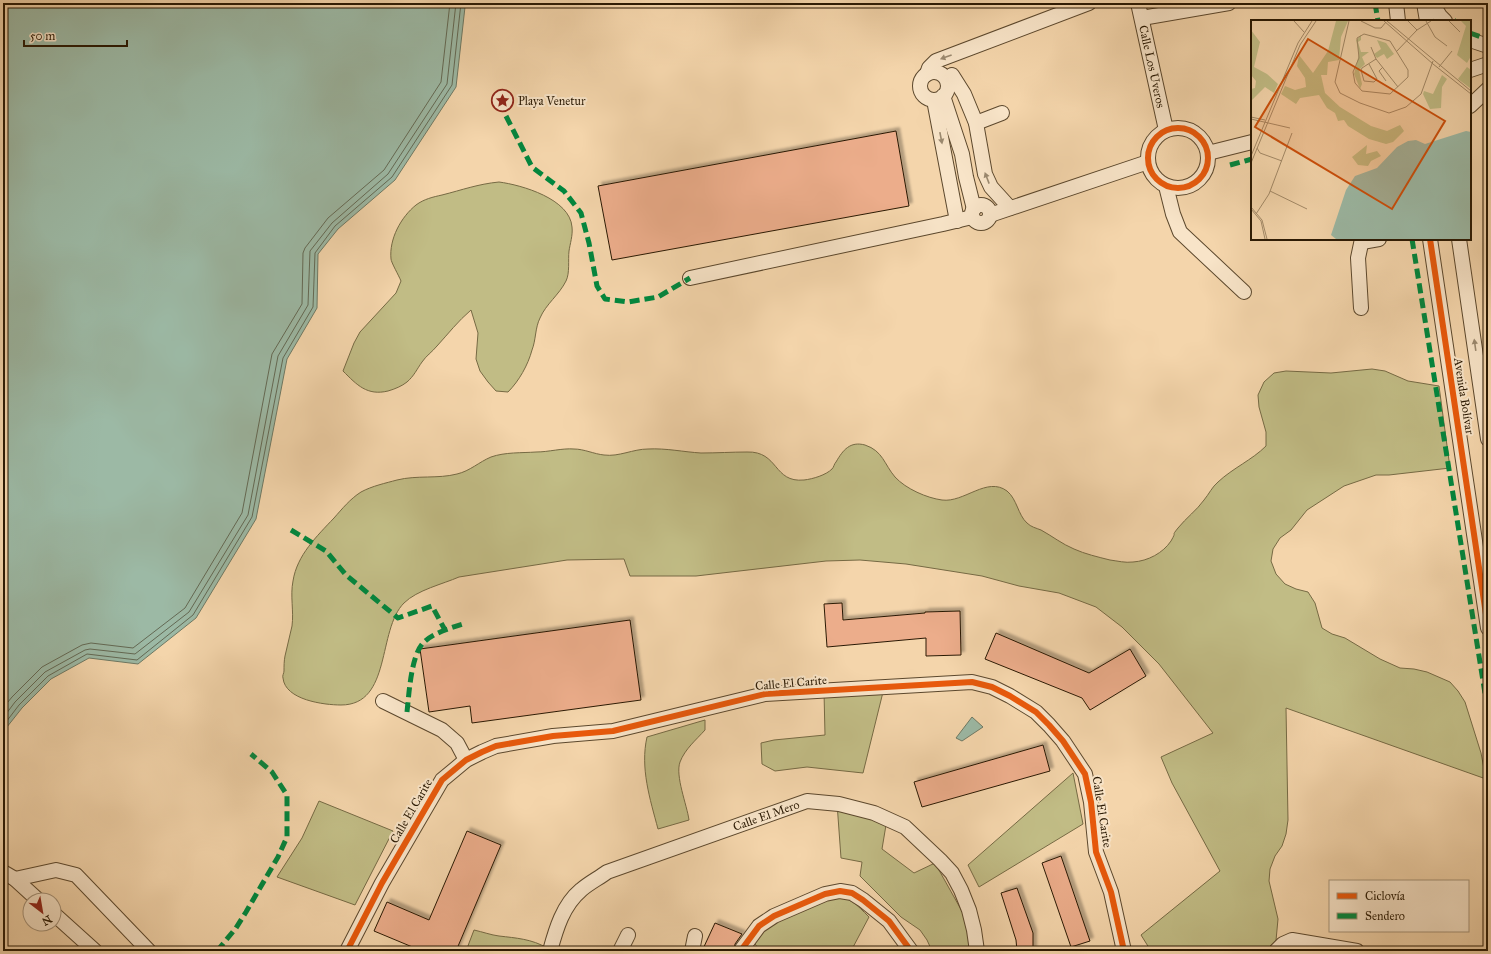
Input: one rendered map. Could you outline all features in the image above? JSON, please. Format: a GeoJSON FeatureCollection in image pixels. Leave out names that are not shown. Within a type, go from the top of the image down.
{"type":"FeatureCollection","features":[{"type":"Feature","properties":{"kind":"street"},"geometry":{"type":"LineString","coordinates":[[1010,208],[991,187],[985,174],[976,123],[964,94],[944,89],[925,96],[920,88],[923,78],[927,74],[929,68],[936,61],[1089,3]]}},
{"type":"Feature","properties":{"kind":"street","name":"Calle Los Uveros"},"geometry":{"type":"LineString","coordinates":[[1138,3],[1166,130]]}},
{"type":"Feature","properties":{"kind":"street"},"geometry":{"type":"LineString","coordinates":[[1142,18],[1228,3]]}},
{"type":"Feature","properties":{"kind":"street"},"geometry":{"type":"LineString","coordinates":[[1396,3],[1398,20]]}},
{"type":"Feature","properties":{"kind":"street"},"geometry":{"type":"LineString","coordinates":[[1424,3],[1427,20]]}},
{"type":"Feature","properties":{"kind":"street"},"geometry":{"type":"LineString","coordinates":[[1432,3],[1444,20]]}},
{"type":"Feature","properties":{"kind":"street"},"geometry":{"type":"LineString","coordinates":[[1471,40],[1488,46]]}},
{"type":"Feature","properties":{"kind":"street"},"geometry":{"type":"LineString","coordinates":[[972,48],[944,89],[962,154],[973,213],[978,223],[982,224],[986,222],[990,215],[1148,162]]}},
{"type":"Feature","properties":{"kind":"street"},"geometry":{"type":"LineString","coordinates":[[1471,70],[1488,64]]}},
{"type":"Feature","properties":{"kind":"street"},"geometry":{"type":"LineString","coordinates":[[927,74],[933,72],[943,75],[947,80],[944,89],[957,221]]}},
{"type":"Feature","properties":{"kind":"street"},"geometry":{"type":"LineString","coordinates":[[1471,94],[1488,88]]}},
{"type":"Feature","properties":{"kind":"street"},"geometry":{"type":"LineString","coordinates":[[1471,105],[1488,88]]}},
{"type":"Feature","properties":{"kind":"street"},"geometry":{"type":"LineString","coordinates":[[976,123],[1002,113]]}},
{"type":"Feature","properties":{"kind":"street"},"geometry":{"type":"LineString","coordinates":[[1181,127],[1196,133],[1202,139],[1208,153],[1206,169],[1202,176],[1196,182],[1182,188],[1166,186],[1153,176],[1148,162],[1150,146],[1159,134],[1166,130],[1181,127]]}},
{"type":"Feature","properties":{"kind":"street"},"geometry":{"type":"LineString","coordinates":[[1208,153],[1251,142]]}},
{"type":"Feature","properties":{"kind":"street"},"geometry":{"type":"LineString","coordinates":[[1166,186],[1173,214],[1180,232],[1244,292]]}},
{"type":"Feature","properties":{"kind":"street"},"geometry":{"type":"LineString","coordinates":[[690,278],[957,221],[973,213]]}},
{"type":"Feature","properties":{"kind":"street"},"geometry":{"type":"LineString","coordinates":[[1361,308],[1358,258],[1362,240]]}},
{"type":"Feature","properties":{"kind":"street","name":"Avenida Bolívar"},"geometry":{"type":"LineString","coordinates":[[1430,240],[1488,628]]}},
{"type":"Feature","properties":{"kind":"street","name":"Avenida Bolívar"},"geometry":{"type":"LineString","coordinates":[[1459,240],[1488,439]]}},
{"type":"Feature","properties":{"kind":"street","name":"Calle El Carite"},"geometry":{"type":"LineString","coordinates":[[347,951],[382,883],[442,780],[466,760],[482,752],[496,746],[553,736],[613,731],[765,694],[972,682],[992,687],[1036,712],[1063,741],[1085,774],[1091,802],[1096,852],[1111,892],[1124,951]]}},
{"type":"Feature","properties":{"kind":"street"},"geometry":{"type":"LineString","coordinates":[[383,701],[442,730],[457,743],[466,760]]}},
{"type":"Feature","properties":{"kind":"street","name":"Calle El Mero"},"geometry":{"type":"LineString","coordinates":[[550,951],[557,928],[568,906],[581,890],[607,872],[807,801],[839,804],[874,813],[905,827],[952,873],[969,910],[977,951]]}},
{"type":"Feature","properties":{"kind":"street"},"geometry":{"type":"LineString","coordinates":[[9,876],[56,870],[76,875],[149,951]]}},
{"type":"Feature","properties":{"kind":"street"},"geometry":{"type":"LineString","coordinates":[[9,876],[28,892]]}},
{"type":"Feature","properties":{"kind":"street"},"geometry":{"type":"LineString","coordinates":[[742,951],[759,926],[774,916],[825,894],[840,891],[852,893],[889,921],[911,951]]}},
{"type":"Feature","properties":{"kind":"street"},"geometry":{"type":"LineString","coordinates":[[62,921],[95,951]]}},
{"type":"Feature","properties":{"kind":"street"},"geometry":{"type":"LineString","coordinates":[[620,951],[628,935]]}},
{"type":"Feature","properties":{"kind":"street"},"geometry":{"type":"LineString","coordinates":[[692,951],[696,936]]}},
{"type":"Feature","properties":{"kind":"street"},"geometry":{"type":"LineString","coordinates":[[1276,951],[1283,944],[1292,940],[1357,951]]}},
{"type":"Feature","properties":{"kind":"shaded area"},"geometry":{"type":"Polygon","coordinates":[[[499,182],[532,190],[554,201],[569,217],[572,227],[566,281],[540,318],[530,356],[526,367],[519,378],[508,392],[496,391],[480,371],[476,359],[478,333],[471,310],[425,358],[412,377],[401,386],[388,391],[374,392],[368,391],[358,385],[343,371],[360,332],[396,293],[401,281],[391,261],[391,251],[394,236],[405,216],[416,205],[432,197],[499,182]]]}},
{"type":"Feature","properties":{"kind":"shaded area"},"geometry":{"type":"Polygon","coordinates":[[[1372,369],[1385,371],[1408,381],[1439,386],[1450,468],[1389,475],[1376,475],[1344,486],[1307,510],[1291,530],[1280,538],[1273,549],[1271,561],[1276,574],[1285,584],[1308,592],[1315,603],[1322,628],[1332,634],[1345,638],[1380,659],[1400,668],[1427,672],[1450,682],[1465,702],[1481,753],[1486,779],[1286,708],[1288,820],[1282,846],[1275,856],[1270,869],[1269,881],[1278,919],[1275,951],[1151,951],[1141,935],[1220,871],[1172,783],[1161,757],[1213,733],[1159,664],[1122,627],[1096,607],[1059,593],[1019,586],[982,576],[906,564],[860,560],[826,561],[696,576],[630,576],[624,559],[567,560],[459,577],[409,598],[396,615],[390,630],[382,664],[376,680],[369,693],[357,702],[334,705],[306,700],[291,692],[285,685],[283,677],[284,662],[293,615],[292,587],[295,572],[303,554],[315,539],[357,495],[370,488],[397,480],[457,474],[466,471],[491,457],[502,454],[569,449],[610,455],[642,449],[655,449],[701,453],[757,453],[765,456],[787,477],[794,480],[804,480],[826,473],[833,468],[844,450],[851,445],[860,444],[871,448],[880,454],[895,477],[905,485],[923,495],[936,499],[950,500],[983,488],[992,486],[999,487],[1010,494],[1021,516],[1030,526],[1041,530],[1070,547],[1083,552],[1110,560],[1133,562],[1155,556],[1164,549],[1171,541],[1178,528],[1201,504],[1212,488],[1230,472],[1255,456],[1266,446],[1266,432],[1259,407],[1258,395],[1264,382],[1274,373],[1286,371],[1331,373],[1372,369]]]}},
{"type":"Feature","properties":{"kind":"shaded area"},"geometry":{"type":"Polygon","coordinates":[[[884,688],[863,773],[807,767],[775,771],[762,764],[761,743],[774,740],[825,735],[824,692],[884,688]]]}},
{"type":"Feature","properties":{"kind":"shaded area"},"geometry":{"type":"Polygon","coordinates":[[[705,720],[705,730],[685,753],[680,762],[679,768],[680,783],[689,820],[658,829],[649,795],[645,772],[645,749],[647,737],[705,720]]]}},
{"type":"Feature","properties":{"kind":"shaded area"},"geometry":{"type":"Polygon","coordinates":[[[1073,773],[1083,824],[979,887],[968,865],[1073,773]]]}},
{"type":"Feature","properties":{"kind":"shaded area"},"geometry":{"type":"Polygon","coordinates":[[[319,801],[393,831],[355,905],[277,877],[302,838],[319,801]]]}},
{"type":"Feature","properties":{"kind":"shaded area"},"geometry":{"type":"Polygon","coordinates":[[[837,803],[887,819],[882,849],[914,873],[935,863],[963,913],[973,951],[932,951],[920,930],[901,917],[860,876],[862,862],[841,858],[837,803]]]}},
{"type":"Feature","properties":{"kind":"shaded area"},"geometry":{"type":"Polygon","coordinates":[[[833,895],[853,902],[869,917],[851,951],[764,951],[757,947],[754,942],[758,930],[833,895]]]}},
{"type":"Feature","properties":{"kind":"shaded area"},"geometry":{"type":"Polygon","coordinates":[[[474,930],[496,936],[518,938],[547,948],[546,951],[466,951],[474,930]]]}},
{"type":"Feature","properties":{"kind":"water"},"geometry":{"type":"Polygon","coordinates":[[[3,3],[465,3],[465,7],[456,87],[395,180],[338,229],[318,254],[317,308],[287,359],[256,519],[196,618],[138,664],[89,658],[51,679],[22,708],[3,732],[3,3]]]}},
{"type":"Feature","properties":{"kind":"water"},"geometry":{"type":"Polygon","coordinates":[[[972,717],[983,727],[962,741],[956,738],[972,717]]]}},
{"type":"Feature","properties":{"kind":"building"},"geometry":{"type":"Polygon","coordinates":[[[896,131],[909,206],[612,260],[598,186],[896,131]]]}},
{"type":"Feature","properties":{"kind":"building"},"geometry":{"type":"Polygon","coordinates":[[[842,603],[843,620],[925,612],[960,611],[961,655],[926,656],[926,638],[827,647],[824,604],[842,603]]]}},
{"type":"Feature","properties":{"kind":"building"},"geometry":{"type":"Polygon","coordinates":[[[630,620],[641,700],[472,723],[470,706],[429,712],[420,649],[630,620]]]}},
{"type":"Feature","properties":{"kind":"building"},"geometry":{"type":"Polygon","coordinates":[[[996,633],[1089,673],[1130,649],[1146,676],[1090,710],[1082,698],[985,659],[996,633]]]}},
{"type":"Feature","properties":{"kind":"building"},"geometry":{"type":"Polygon","coordinates":[[[1043,745],[1050,771],[922,807],[914,782],[1043,745]]]}},
{"type":"Feature","properties":{"kind":"building"},"geometry":{"type":"Polygon","coordinates":[[[467,831],[501,845],[456,951],[422,951],[374,931],[387,902],[429,920],[467,831]]]}},
{"type":"Feature","properties":{"kind":"building"},"geometry":{"type":"Polygon","coordinates":[[[1061,856],[1090,941],[1071,947],[1042,863],[1061,856]]]}},
{"type":"Feature","properties":{"kind":"building"},"geometry":{"type":"Polygon","coordinates":[[[1017,888],[1033,933],[1033,951],[1017,951],[1016,940],[1001,893],[1017,888]]]}},
{"type":"Feature","properties":{"kind":"building"},"geometry":{"type":"Polygon","coordinates":[[[715,923],[742,934],[735,944],[734,951],[702,951],[715,923]]]}},
{"type":"Feature","properties":{"kind":"marked path"},"geometry":{"type":"LineString","coordinates":[[1375,3],[1378,20]]}},
{"type":"Feature","properties":{"kind":"marked path"},"geometry":{"type":"LineString","coordinates":[[1471,33],[1484,38],[1488,37]]}},
{"type":"Feature","properties":{"kind":"marked path"},"geometry":{"type":"LineString","coordinates":[[506,116],[532,167],[564,191],[581,213],[589,243],[597,286],[605,299],[628,302],[658,297],[690,278]]}},
{"type":"Feature","properties":{"kind":"marked path"},"geometry":{"type":"LineString","coordinates":[[1230,165],[1251,159]]}},
{"type":"Feature","properties":{"kind":"marked path"},"geometry":{"type":"LineString","coordinates":[[1412,240],[1488,712]]}},
{"type":"Feature","properties":{"kind":"marked path"},"geometry":{"type":"LineString","coordinates":[[291,530],[326,551],[346,575],[398,618],[432,606],[445,630]]}},
{"type":"Feature","properties":{"kind":"marked path"},"geometry":{"type":"LineString","coordinates":[[407,712],[411,676],[419,649],[423,643],[432,636],[463,624]]}},
{"type":"Feature","properties":{"kind":"marked path"},"geometry":{"type":"LineString","coordinates":[[217,951],[236,928],[246,912],[278,857],[287,837],[287,795],[272,772],[251,754]]}},
{"type":"Feature","properties":{"kind":"cycle path"},"geometry":{"type":"LineString","coordinates":[[1172,128],[1184,128],[1195,133],[1203,141],[1208,152],[1208,158],[1206,170],[1195,183],[1184,188],[1172,188],[1161,183],[1153,175],[1148,164],[1148,152],[1153,141],[1161,133],[1172,128]]}},
{"type":"Feature","properties":{"kind":"cycle path"},"geometry":{"type":"LineString","coordinates":[[1430,240],[1488,628]]}},
{"type":"Feature","properties":{"kind":"cycle path"},"geometry":{"type":"LineString","coordinates":[[347,951],[382,883],[442,780],[466,760],[482,752],[496,746],[553,736],[613,731],[765,694],[972,682],[992,687],[1036,712],[1063,741],[1085,774],[1091,802],[1096,852],[1111,892],[1124,951]]}},
{"type":"Feature","properties":{"kind":"cycle path"},"geometry":{"type":"LineString","coordinates":[[742,951],[759,926],[774,916],[825,894],[840,891],[852,893],[889,921],[911,951]]}},
{"type":"Feature","properties":{"kind":"place","name":"Playa Venetur"},"geometry":{"type":"Point","coordinates":[503,101]}}]}
